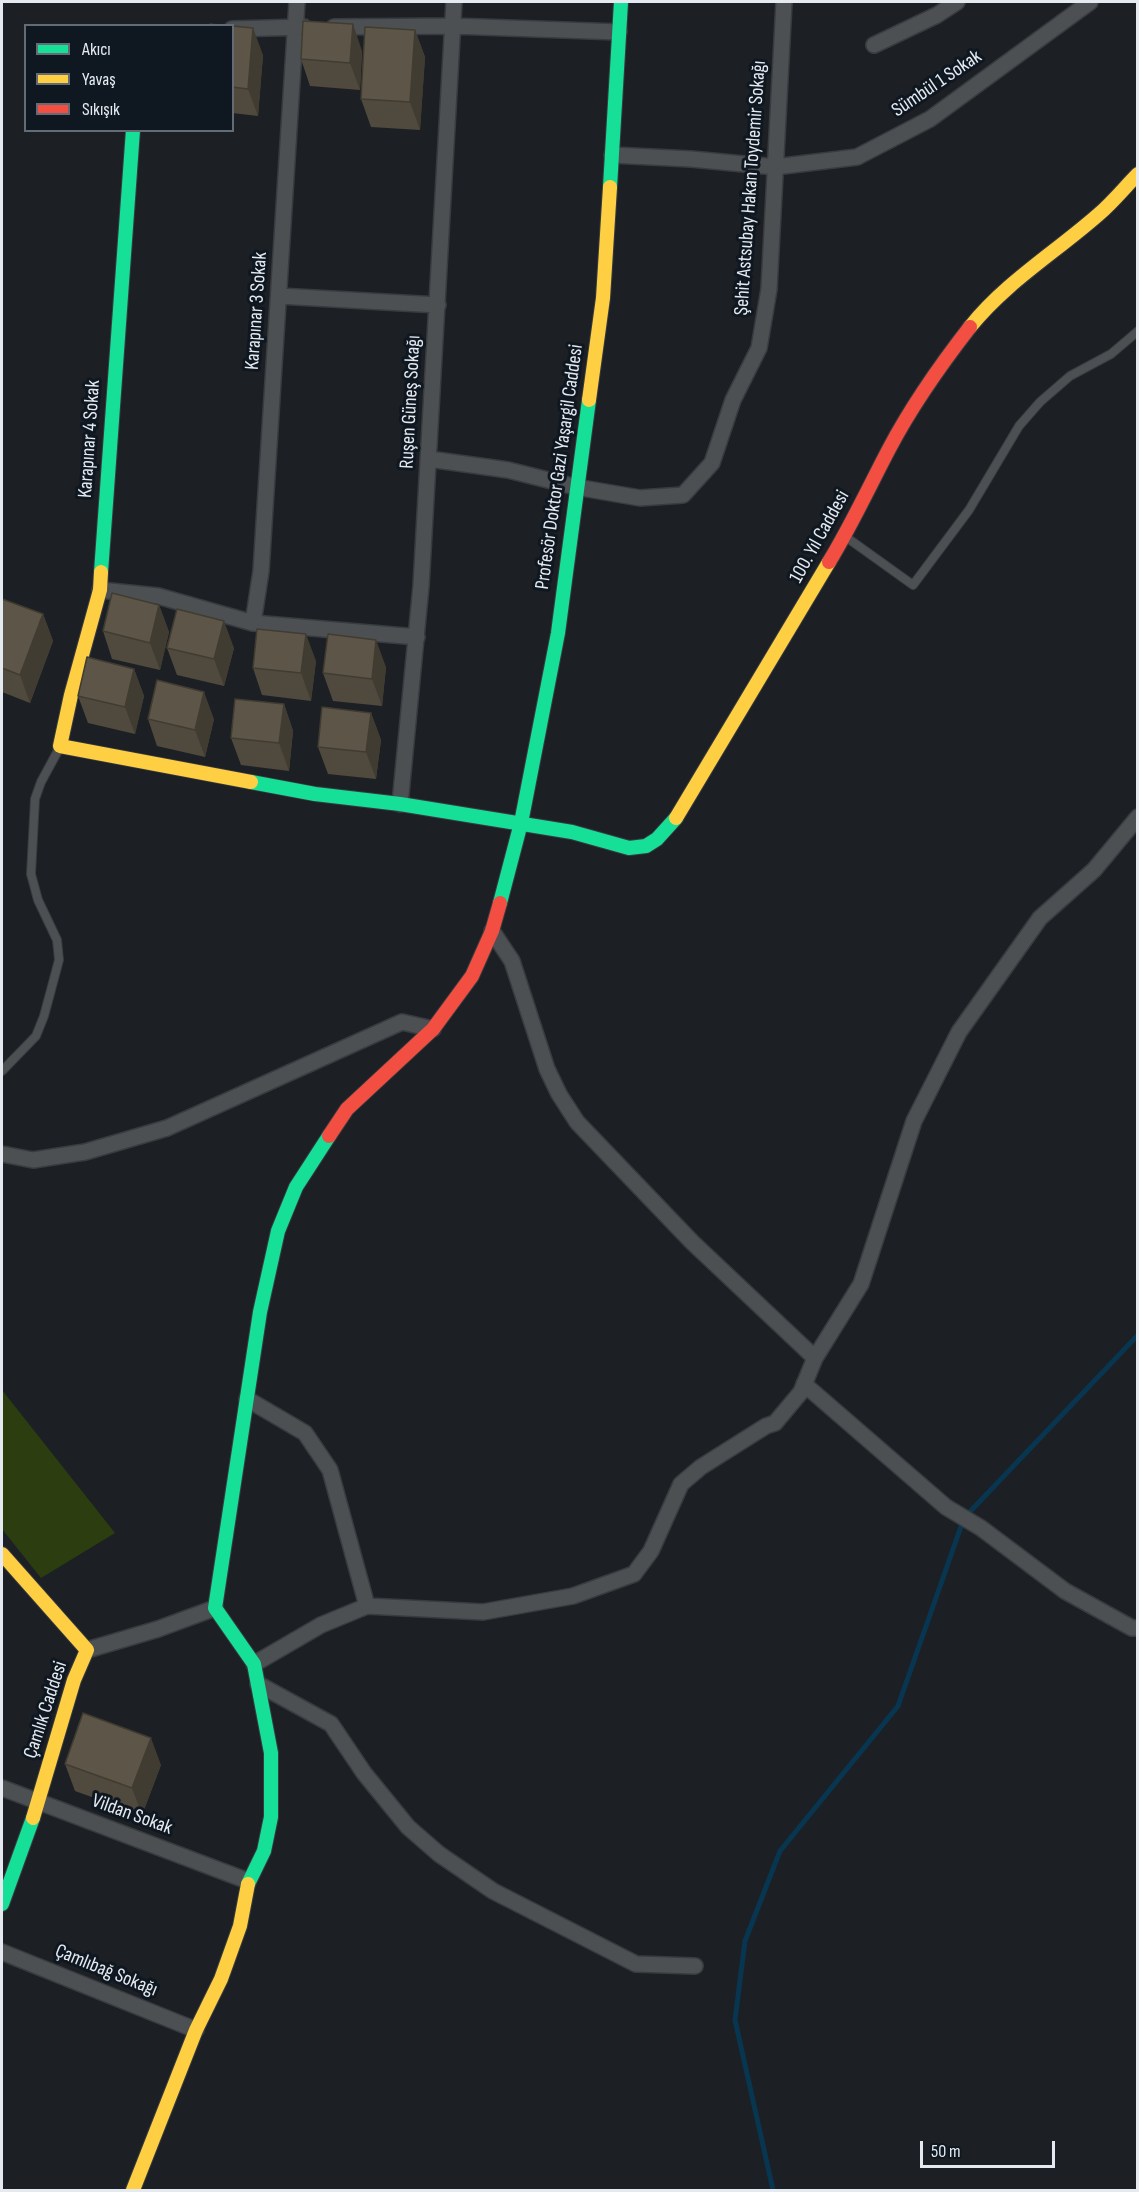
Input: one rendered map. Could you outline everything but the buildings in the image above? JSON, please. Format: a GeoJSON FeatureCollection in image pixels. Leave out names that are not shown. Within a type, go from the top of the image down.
{"type":"FeatureCollection","features":[{"type":"Feature","properties":{"kind":"street","name":"Karapınar 3 Sokak"},"geometry":{"type":"LineString","coordinates":[[253,623],[261,571],[297,2]]}},
{"type":"Feature","properties":{"kind":"street","name":"Ruşen Güneş Sokağı"},"geometry":{"type":"LineString","coordinates":[[400,804],[417,637],[429,459],[454,2]]}},
{"type":"Feature","properties":{"kind":"street","name":"Profesör Doktor Gazi Yaşargil Caddesi"},"geometry":{"type":"LineString","coordinates":[[214,1608],[260,1312],[278,1231],[296,1187],[347,1109],[433,1029],[472,976],[492,931],[520,823],[558,633],[603,298],[621,2]]}},
{"type":"Feature","properties":{"kind":"street","name":"Şehit Astsubay Hakan Toydemir Sokağı"},"geometry":{"type":"LineString","coordinates":[[429,459],[508,470],[576,487],[640,498],[683,495],[712,463],[733,400],[759,348],[769,289],[784,2]]}},
{"type":"Feature","properties":{"kind":"street"},"geometry":{"type":"LineString","coordinates":[[874,45],[936,15],[957,2]]}},
{"type":"Feature","properties":{"kind":"street","name":"Sümbül 1 Sokak"},"geometry":{"type":"LineString","coordinates":[[612,155],[691,159],[775,167],[857,157],[930,119],[1090,2]]}},
{"type":"Feature","properties":{"kind":"street"},"geometry":{"type":"LineString","coordinates":[[234,29],[453,26],[619,32]]}},
{"type":"Feature","properties":{"kind":"street","name":"Karapınar 4 Sokak"},"geometry":{"type":"LineString","coordinates":[[60,746],[99,590],[133,132]]}},
{"type":"Feature","properties":{"kind":"street","name":"100. Yıl Caddesi"},"geometry":{"type":"LineString","coordinates":[[60,746],[315,794],[400,804],[572,832],[629,848],[646,846],[671,825],[845,536],[890,447],[950,352],[983,312],[1006,289],[1101,213],[1137,174]]}},
{"type":"Feature","properties":{"kind":"street"},"geometry":{"type":"LineString","coordinates":[[279,296],[438,305]]}},
{"type":"Feature","properties":{"kind":"street"},"geometry":{"type":"LineString","coordinates":[[99,590],[158,596],[253,623],[417,637]]}},
{"type":"Feature","properties":{"kind":"street"},"geometry":{"type":"LineString","coordinates":[[254,1664],[321,1625],[367,1606],[483,1612],[573,1596],[634,1574],[651,1551],[681,1484],[701,1467],[766,1426],[775,1423],[801,1392],[815,1358],[861,1284],[914,1121],[959,1032],[1040,918],[1094,870],[1137,817]]}},
{"type":"Feature","properties":{"kind":"street"},"geometry":{"type":"LineString","coordinates":[[492,931],[512,961],[547,1069],[559,1094],[577,1122],[692,1242],[815,1358]]}},
{"type":"Feature","properties":{"kind":"street"},"geometry":{"type":"LineString","coordinates":[[2,1154],[33,1160],[86,1152],[167,1128],[402,1022],[433,1029]]}},
{"type":"Feature","properties":{"kind":"street"},"geometry":{"type":"LineString","coordinates":[[804,1384],[946,1507],[981,1528],[1065,1591],[1132,1628],[1137,1628]]}},
{"type":"Feature","properties":{"kind":"street"},"geometry":{"type":"LineString","coordinates":[[247,1399],[305,1433],[330,1470],[367,1606]]}},
{"type":"Feature","properties":{"kind":"street","name":"Çamlık Caddesi"},"geometry":{"type":"LineString","coordinates":[[2,1554],[87,1650],[74,1680],[38,1802],[2,1904]]}},
{"type":"Feature","properties":{"kind":"street"},"geometry":{"type":"LineString","coordinates":[[87,1650],[158,1629],[214,1608],[254,1664],[272,1753],[271,1817],[264,1851],[248,1881],[240,1926],[221,1979],[196,2030],[133,2190]]}},
{"type":"Feature","properties":{"kind":"street"},"geometry":{"type":"LineString","coordinates":[[258,1684],[331,1724],[364,1773],[408,1827],[439,1854],[493,1892],[636,1964],[695,1966]]}},
{"type":"Feature","properties":{"kind":"street","name":"Vildan Sokak"},"geometry":{"type":"LineString","coordinates":[[2,1788],[248,1881]]}},
{"type":"Feature","properties":{"kind":"street","name":"Çamlıbağ Sokağı"},"geometry":{"type":"LineString","coordinates":[[2,1952],[196,2030]]}},
{"type":"Feature","properties":{"kind":"lane"},"geometry":{"type":"LineString","coordinates":[[845,536],[913,585],[969,510],[1018,426],[1040,402],[1070,376],[1111,354],[1137,331]]}},
{"type":"Feature","properties":{"kind":"lane"},"geometry":{"type":"LineString","coordinates":[[2,1071],[36,1036],[44,1016],[59,960],[57,940],[38,900],[31,874],[35,799],[41,782],[60,746]]}},
{"type":"Feature","properties":{"kind":"green space"},"geometry":{"type":"Polygon","coordinates":[[[2,1390],[115,1533],[41,1578],[2,1529],[2,1390]]]}},
{"type":"Feature","properties":{"kind":"waterway"},"geometry":{"type":"LineString","coordinates":[[773,2190],[735,2020],[745,1941],[780,1851],[898,1706],[964,1518],[1138,1335]]}},
{"type":"Feature","properties":{"kind":"traffic: fast"},"geometry":{"type":"LineString","coordinates":[[610,187],[621,2]]}},
{"type":"Feature","properties":{"kind":"traffic: fast"},"geometry":{"type":"LineString","coordinates":[[101,572],[133,132]]}},
{"type":"Feature","properties":{"kind":"traffic: fast"},"geometry":{"type":"LineString","coordinates":[[500,903],[521,823],[558,633],[589,400]]}},
{"type":"Feature","properties":{"kind":"traffic: fast"},"geometry":{"type":"LineString","coordinates":[[251,782],[315,794],[400,804],[572,832],[629,848],[646,846],[657,839],[676,818]]}},
{"type":"Feature","properties":{"kind":"traffic: fast"},"geometry":{"type":"LineString","coordinates":[[248,1884],[264,1851],[271,1817],[271,1753],[254,1664],[215,1608],[260,1312],[278,1231],[296,1187],[329,1136]]}},
{"type":"Feature","properties":{"kind":"traffic: fast"},"geometry":{"type":"LineString","coordinates":[[2,1904],[33,1818]]}},
{"type":"Feature","properties":{"kind":"traffic: slow"},"geometry":{"type":"LineString","coordinates":[[970,327],[999,296],[1099,214],[1138,174]]}},
{"type":"Feature","properties":{"kind":"traffic: slow"},"geometry":{"type":"LineString","coordinates":[[589,400],[603,298],[610,187]]}},
{"type":"Feature","properties":{"kind":"traffic: slow"},"geometry":{"type":"LineString","coordinates":[[676,818],[829,562]]}},
{"type":"Feature","properties":{"kind":"traffic: slow"},"geometry":{"type":"LineString","coordinates":[[101,572],[100,590],[71,695],[60,746],[251,782]]}},
{"type":"Feature","properties":{"kind":"traffic: slow"},"geometry":{"type":"LineString","coordinates":[[2,1554],[87,1650],[74,1680],[33,1818]]}},
{"type":"Feature","properties":{"kind":"traffic: slow"},"geometry":{"type":"LineString","coordinates":[[133,2190],[196,2030],[221,1979],[240,1926],[248,1884]]}},
{"type":"Feature","properties":{"kind":"traffic: jam"},"geometry":{"type":"LineString","coordinates":[[829,562],[907,418],[970,327]]}},
{"type":"Feature","properties":{"kind":"traffic: jam"},"geometry":{"type":"LineString","coordinates":[[329,1136],[347,1109],[433,1029],[472,976],[492,931],[500,903]]}}]}
